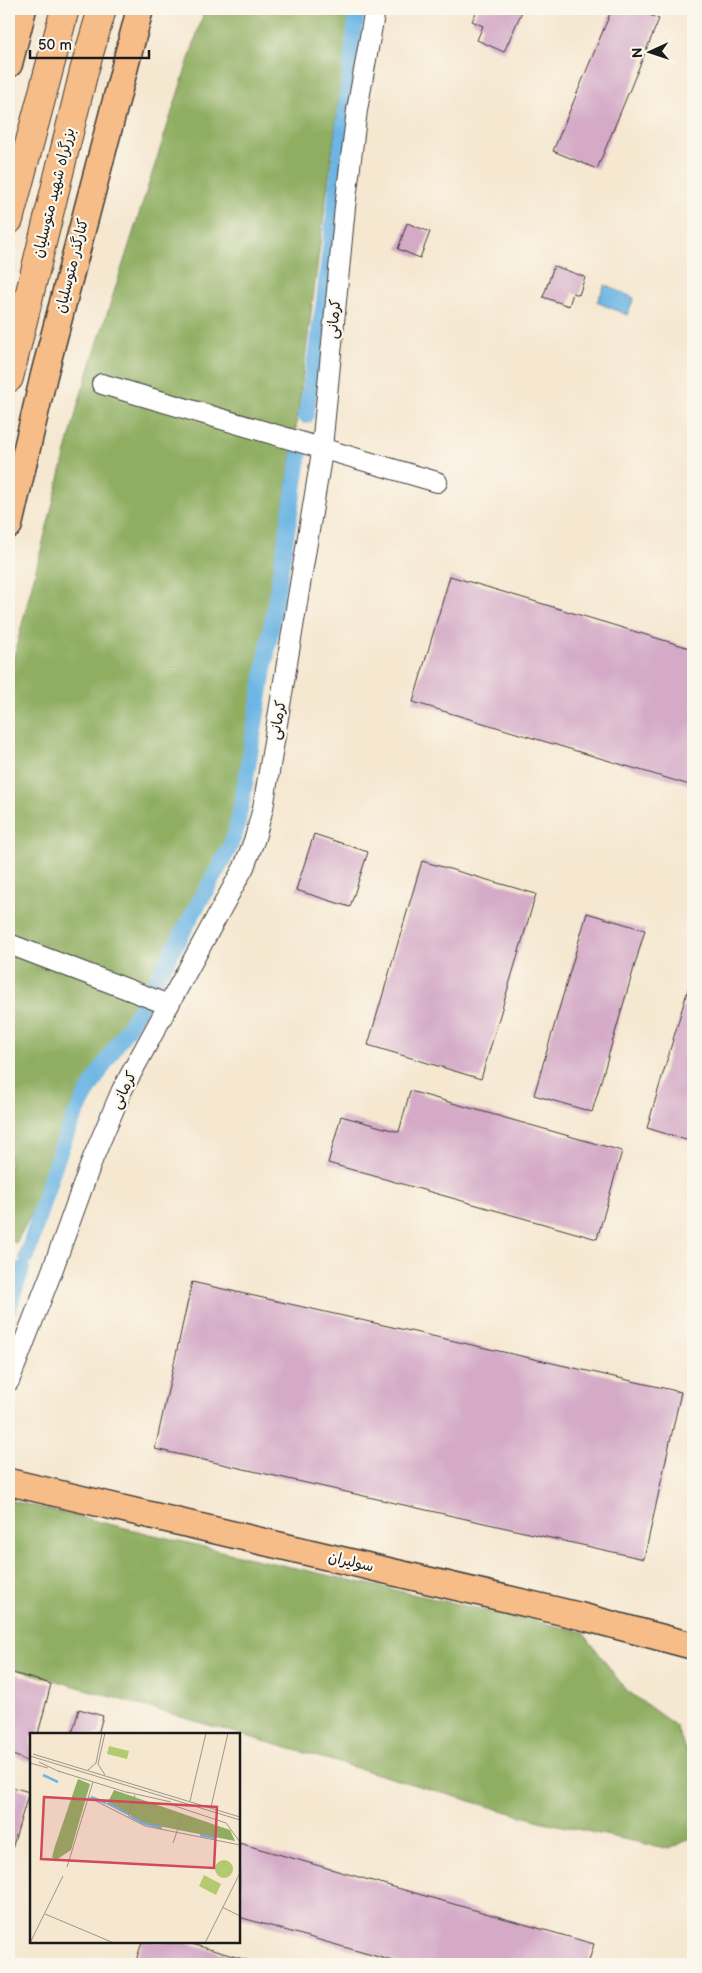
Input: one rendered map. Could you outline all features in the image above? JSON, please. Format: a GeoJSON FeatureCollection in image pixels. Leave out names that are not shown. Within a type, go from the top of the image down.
{"type":"FeatureCollection","features":[{"type":"Feature","properties":{"kind":"highway"},"geometry":{"type":"LineString","coordinates":[[9,220],[65,9]]}},
{"type":"Feature","properties":{"kind":"highway","name":"بزرگراه شهید متوسلیان"},"geometry":{"type":"LineString","coordinates":[[9,378],[84,71],[102,9]]}},
{"type":"Feature","properties":{"kind":"main road"},"geometry":{"type":"LineString","coordinates":[[9,64],[23,9]]}},
{"type":"Feature","properties":{"kind":"main road","name":"کنارگذر متوسلیان"},"geometry":{"type":"LineString","coordinates":[[9,525],[44,376],[140,9]]}},
{"type":"Feature","properties":{"kind":"main road","name":"سولیران"},"geometry":{"type":"LineString","coordinates":[[9,1482],[580,1616],[693,1646]]}},
{"type":"Feature","properties":{"kind":"street","name":"کرمانی"},"geometry":{"type":"LineString","coordinates":[[9,1381],[93,1158],[122,1090],[244,867],[255,838],[268,780],[322,448],[346,197],[357,110],[375,9]]}},
{"type":"Feature","properties":{"kind":"street"},"geometry":{"type":"LineString","coordinates":[[102,384],[437,482]]}},
{"type":"Feature","properties":{"kind":"street"},"geometry":{"type":"LineString","coordinates":[[9,944],[169,1004]]}},
{"type":"Feature","properties":{"kind":"green space"},"geometry":{"type":"Polygon","coordinates":[[[205,9],[351,9],[295,435],[232,832],[16,1243],[9,1240],[9,675],[79,401],[205,9]]]}},
{"type":"Feature","properties":{"kind":"green space"},"geometry":{"type":"Polygon","coordinates":[[[9,1500],[246,1557],[583,1632],[625,1689],[676,1726],[693,1767],[693,1837],[670,1849],[539,1821],[9,1667],[9,1500]]]}},
{"type":"Feature","properties":{"kind":"water"},"geometry":{"type":"Polygon","coordinates":[[[605,285],[634,298],[627,315],[597,302],[605,285]]]}},
{"type":"Feature","properties":{"kind":"building"},"geometry":{"type":"Polygon","coordinates":[[[478,9],[523,9],[504,52],[477,40],[483,26],[472,21],[478,9]]]}},
{"type":"Feature","properties":{"kind":"building"},"geometry":{"type":"Polygon","coordinates":[[[612,9],[635,9],[659,19],[597,169],[553,151],[612,9]]]}},
{"type":"Feature","properties":{"kind":"building"},"geometry":{"type":"Polygon","coordinates":[[[407,223],[430,232],[420,258],[398,249],[407,223]]]}},
{"type":"Feature","properties":{"kind":"building"},"geometry":{"type":"Polygon","coordinates":[[[554,266],[585,277],[579,295],[573,293],[569,306],[543,297],[554,266]]]}},
{"type":"Feature","properties":{"kind":"building"},"geometry":{"type":"Polygon","coordinates":[[[450,576],[693,649],[693,786],[413,702],[450,576]]]}},
{"type":"Feature","properties":{"kind":"building"},"geometry":{"type":"Polygon","coordinates":[[[314,834],[368,852],[350,907],[296,890],[314,834]]]}},
{"type":"Feature","properties":{"kind":"building"},"geometry":{"type":"Polygon","coordinates":[[[422,861],[536,894],[481,1079],[368,1045],[422,861]]]}},
{"type":"Feature","properties":{"kind":"building"},"geometry":{"type":"Polygon","coordinates":[[[587,913],[645,930],[592,1112],[534,1095],[587,913]]]}},
{"type":"Feature","properties":{"kind":"building"},"geometry":{"type":"Polygon","coordinates":[[[690,982],[693,982],[693,1142],[647,1128],[690,982]]]}},
{"type":"Feature","properties":{"kind":"building"},"geometry":{"type":"Polygon","coordinates":[[[410,1091],[622,1151],[597,1239],[328,1163],[341,1116],[399,1132],[410,1091]]]}},
{"type":"Feature","properties":{"kind":"building"},"geometry":{"type":"Polygon","coordinates":[[[192,1282],[681,1392],[644,1559],[155,1449],[192,1282]]]}},
{"type":"Feature","properties":{"kind":"building"},"geometry":{"type":"Polygon","coordinates":[[[9,1672],[51,1684],[38,1733],[30,1733],[30,1763],[9,1753],[9,1672]]]}},
{"type":"Feature","properties":{"kind":"building"},"geometry":{"type":"Polygon","coordinates":[[[79,1709],[103,1716],[98,1733],[72,1733],[79,1709]]]}},
{"type":"Feature","properties":{"kind":"building"},"geometry":{"type":"Polygon","coordinates":[[[9,1786],[29,1792],[12,1849],[9,1848],[9,1786]]]}},
{"type":"Feature","properties":{"kind":"building"},"geometry":{"type":"Polygon","coordinates":[[[240,1843],[594,1944],[588,1964],[403,1964],[240,1917],[240,1843]]]}},
{"type":"Feature","properties":{"kind":"building"},"geometry":{"type":"Polygon","coordinates":[[[142,1943],[188,1943],[250,1961],[249,1964],[135,1964],[142,1943]]]}},
{"type":"Feature","properties":{"kind":"waterway"},"geometry":{"type":"LineString","coordinates":[[306,416],[324,301],[357,9]]}},
{"type":"Feature","properties":{"kind":"waterway"},"geometry":{"type":"LineString","coordinates":[[275,604],[302,441]]}},
{"type":"Feature","properties":{"kind":"waterway"},"geometry":{"type":"LineString","coordinates":[[155,982],[230,847],[236,831],[274,611]]}},
{"type":"Feature","properties":{"kind":"waterway"},"geometry":{"type":"LineString","coordinates":[[27,1256],[52,1174],[70,1126],[95,1080],[142,1005]]}},
{"type":"Feature","properties":{"kind":"waterway"},"geometry":{"type":"LineString","coordinates":[[9,1308],[22,1269]]}}]}
